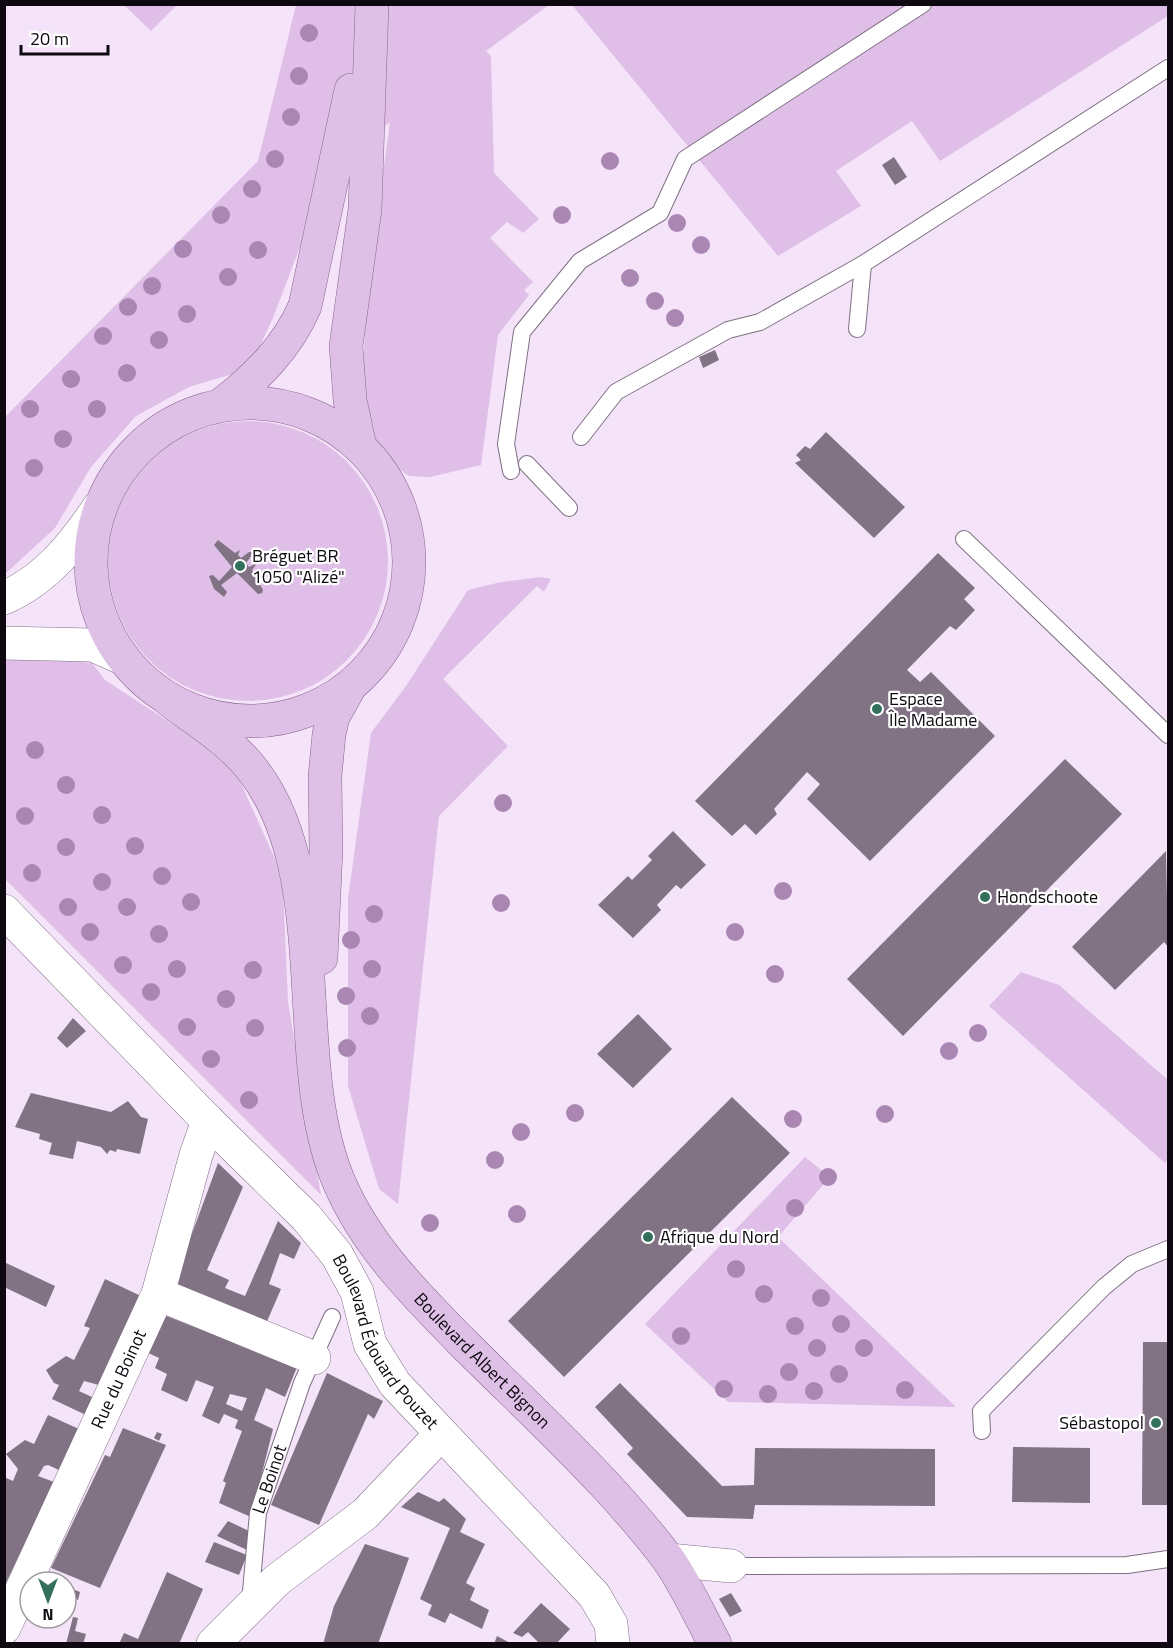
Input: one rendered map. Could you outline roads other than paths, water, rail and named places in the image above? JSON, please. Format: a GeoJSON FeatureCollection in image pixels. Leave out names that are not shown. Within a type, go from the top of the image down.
{"type":"FeatureCollection","features":[{"type":"Feature","properties":{"kind":"main road"},"geometry":{"type":"LineString","coordinates":[[221,405],[272,359],[296,327],[304,306],[348,114],[362,4]]}},
{"type":"Feature","properties":{"kind":"main road"},"geometry":{"type":"LineString","coordinates":[[360,447],[350,400],[346,346],[364,209],[372,4]]}},
{"type":"Feature","properties":{"kind":"main road"},"geometry":{"type":"LineString","coordinates":[[169,700],[208,716],[261,721],[292,716],[312,709],[349,688],[375,662],[390,638],[401,612],[409,576],[408,536],[396,499],[381,471],[360,447],[326,422],[306,413],[264,404],[221,405],[169,424],[147,440],[116,475],[99,507],[91,542],[90,577],[98,611],[122,658],[143,681],[228,744],[252,768],[276,805],[291,852],[299,896],[314,1049]]}},
{"type":"Feature","properties":{"kind":"main road"},"geometry":{"type":"LineString","coordinates":[[314,1049],[325,894],[325,776],[328,745],[333,717],[349,688]]}},
{"type":"Feature","properties":{"kind":"main road","name":"Boulevard Albert Bignon"},"geometry":{"type":"LineString","coordinates":[[314,1049],[319,1119],[339,1182],[366,1231],[399,1278],[609,1489],[669,1560],[715,1644]]}},
{"type":"Feature","properties":{"kind":"street"},"geometry":{"type":"LineString","coordinates":[[4,598],[22,590],[72,547],[99,507]]}},
{"type":"Feature","properties":{"kind":"street"},"geometry":{"type":"LineString","coordinates":[[4,643],[93,645],[122,658]]}},
{"type":"Feature","properties":{"kind":"street","name":"Boulevard Édouard Pouzet"},"geometry":{"type":"LineString","coordinates":[[4,911],[208,1122],[306,1217],[337,1255],[357,1293],[370,1344],[395,1384],[440,1435],[594,1595],[611,1624],[613,1644]]}},
{"type":"Feature","properties":{"kind":"street","name":"Rue du Boinot"},"geometry":{"type":"LineString","coordinates":[[4,1628],[158,1294],[196,1155],[208,1122]]}},
{"type":"Feature","properties":{"kind":"street"},"geometry":{"type":"LineString","coordinates":[[158,1294],[314,1358]]}},
{"type":"Feature","properties":{"kind":"street"},"geometry":{"type":"LineString","coordinates":[[213,1644],[277,1580],[364,1515],[440,1435]]}},
{"type":"Feature","properties":{"kind":"street"},"geometry":{"type":"LineString","coordinates":[[669,1560],[730,1566]]}},
{"type":"Feature","properties":{"kind":"lane"},"geometry":{"type":"LineString","coordinates":[[568,508],[519,468],[506,444],[522,332],[580,261],[660,213],[686,159],[922,4]]}},
{"type":"Feature","properties":{"kind":"lane"},"geometry":{"type":"LineString","coordinates":[[581,436],[616,392],[728,330],[760,322],[863,264],[1168,68]]}},
{"type":"Feature","properties":{"kind":"lane"},"geometry":{"type":"LineString","coordinates":[[857,329],[863,264]]}},
{"type":"Feature","properties":{"kind":"lane"},"geometry":{"type":"LineString","coordinates":[[964,538],[1168,735]]}},
{"type":"Feature","properties":{"kind":"lane"},"geometry":{"type":"LineString","coordinates":[[982,1431],[981,1412],[1104,1287],[1131,1264],[1168,1249]]}},
{"type":"Feature","properties":{"kind":"lane","name":"Le Boinot"},"geometry":{"type":"LineString","coordinates":[[249,1607],[258,1513],[303,1383],[332,1317]]}},
{"type":"Feature","properties":{"kind":"lane"},"geometry":{"type":"LineString","coordinates":[[730,1566],[1127,1564],[1168,1559]]}},
{"type":"Feature","properties":{"kind":"place","name":"Bréguet BR 1050 \"Alizé\""},"geometry":{"type":"Point","coordinates":[240,566]}},
{"type":"Feature","properties":{"kind":"place","name":"Espace Île Madame"},"geometry":{"type":"Point","coordinates":[877,709]}},
{"type":"Feature","properties":{"kind":"place","name":"Hondschoote"},"geometry":{"type":"Point","coordinates":[985,897]}},
{"type":"Feature","properties":{"kind":"place","name":"Afrique du Nord"},"geometry":{"type":"Point","coordinates":[648,1237]}},
{"type":"Feature","properties":{"kind":"place","name":"Sébastopol"},"geometry":{"type":"Point","coordinates":[1156,1423]}}]}
